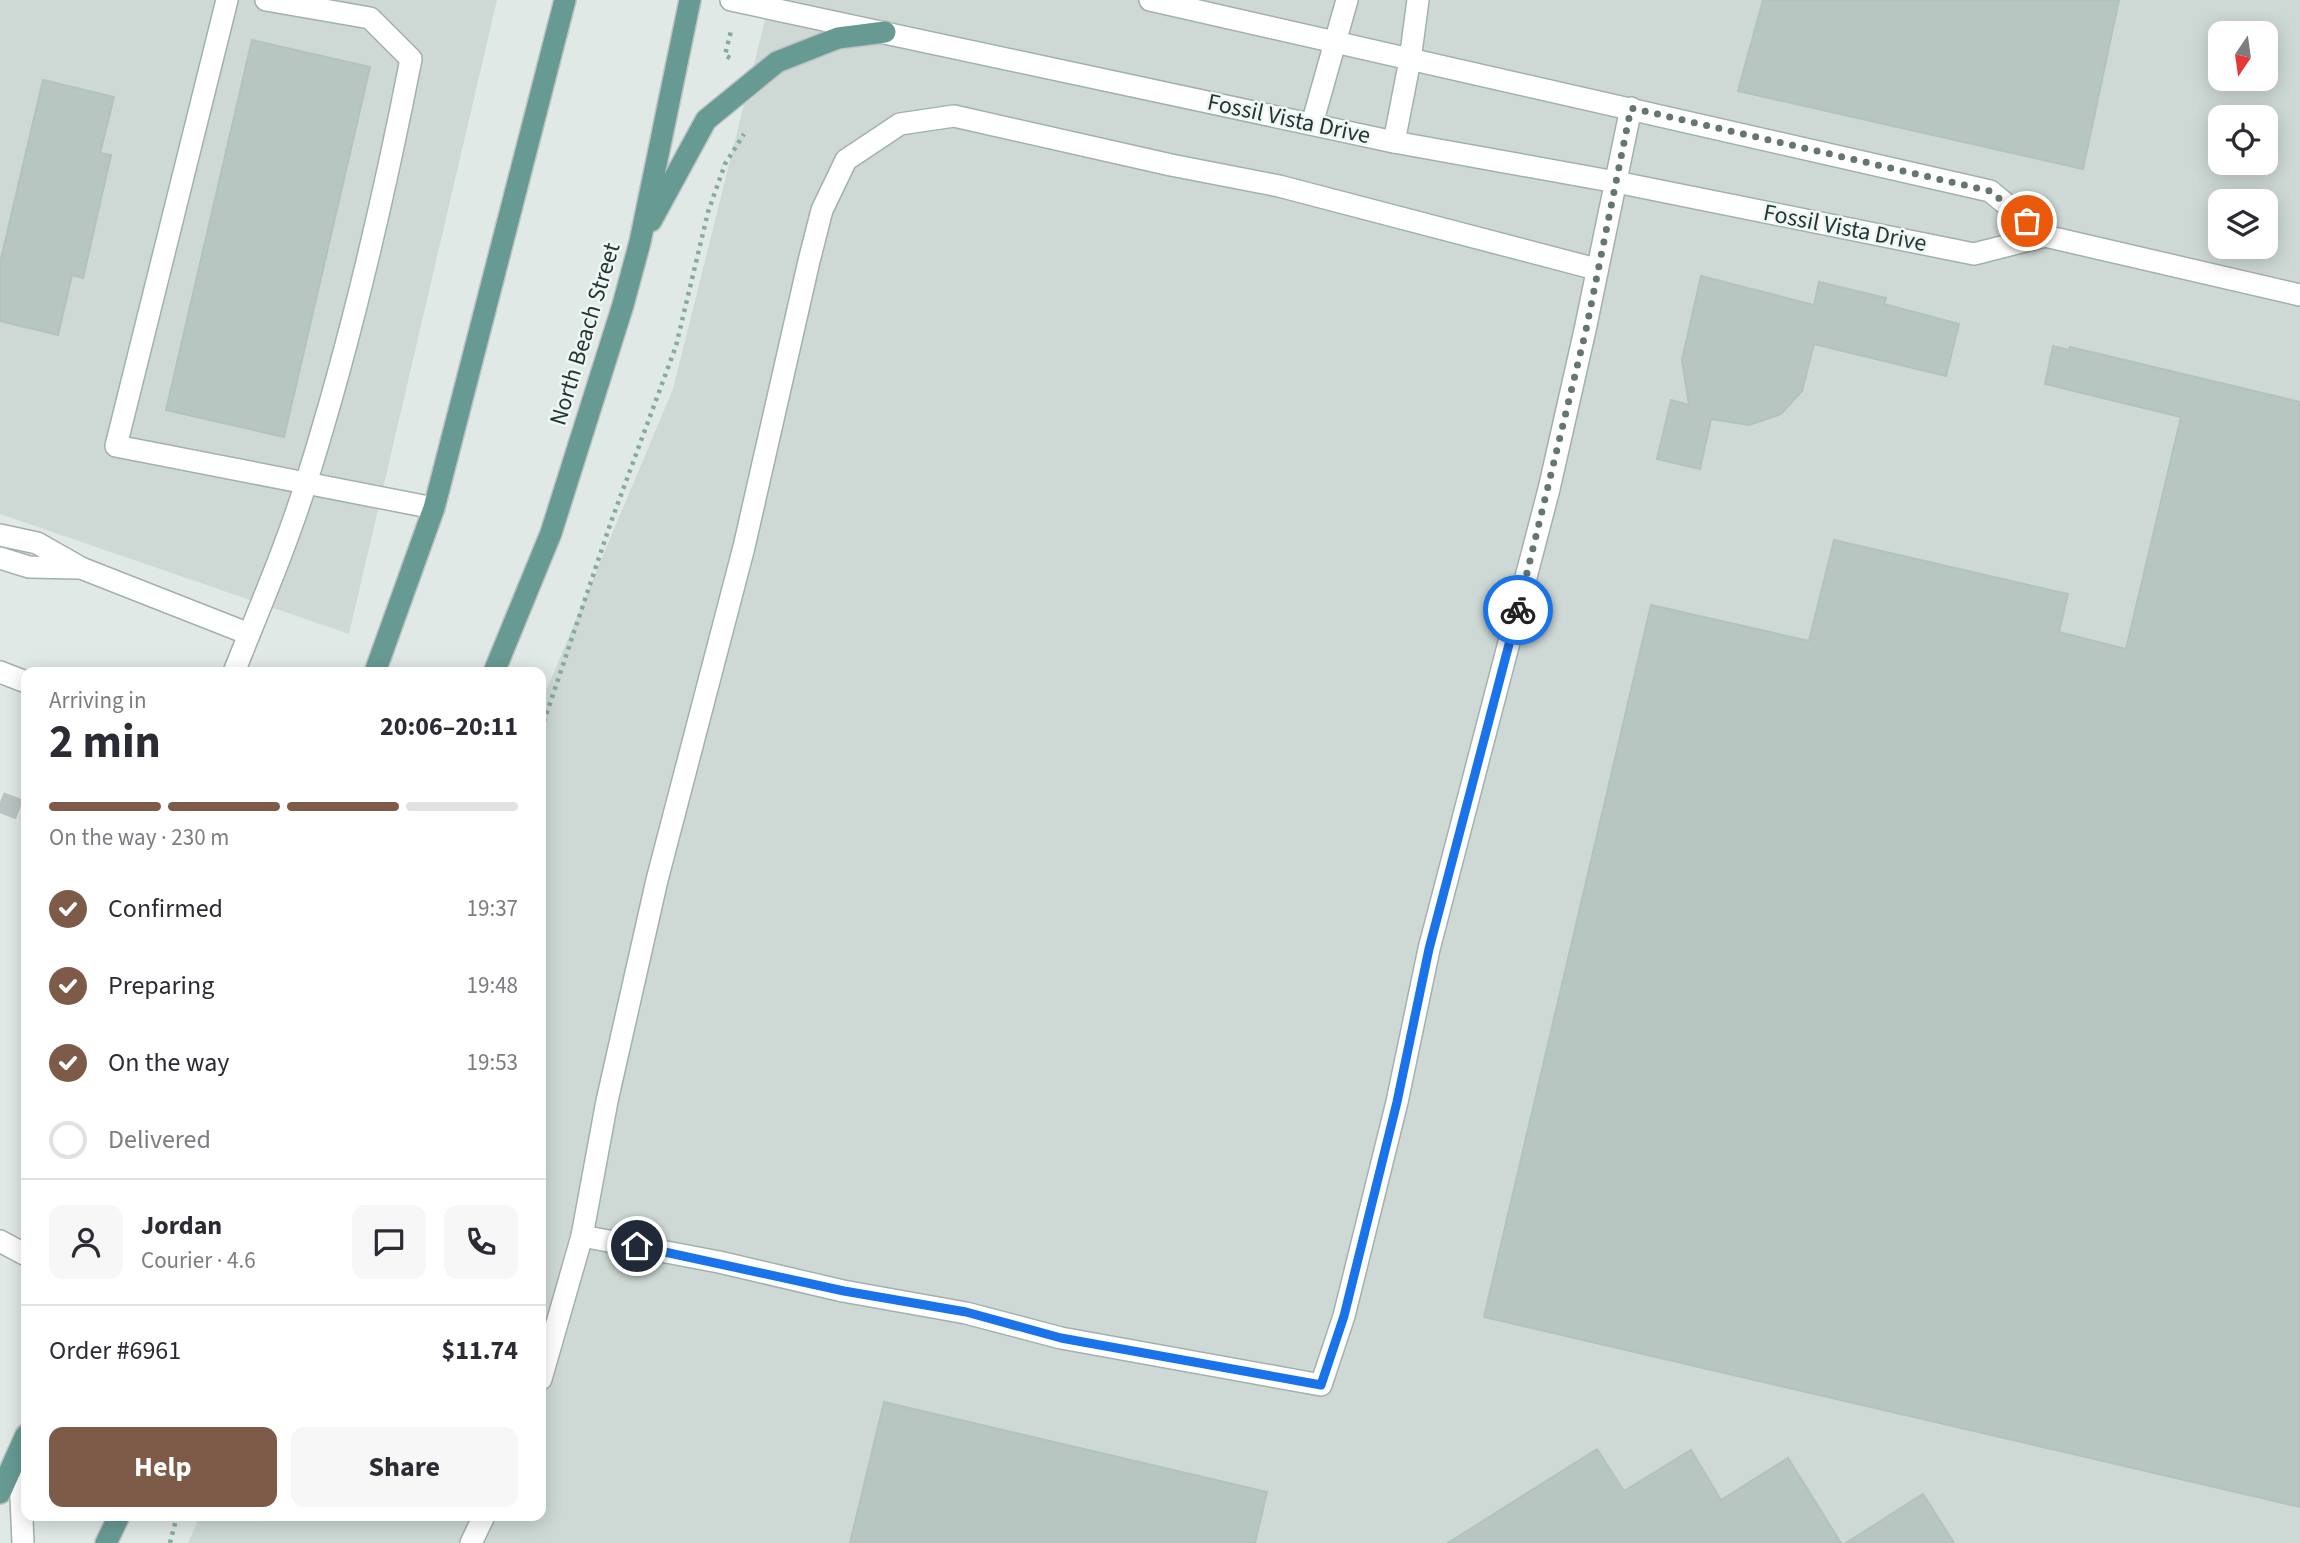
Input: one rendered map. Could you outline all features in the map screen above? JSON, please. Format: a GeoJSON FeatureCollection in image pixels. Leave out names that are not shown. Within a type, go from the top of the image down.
{"type":"FeatureCollection","features":[{"type":"Feature","properties":{"kind":"main road"},"geometry":{"type":"LineString","coordinates":[[377,667],[434,508],[565,0]]}},
{"type":"Feature","properties":{"kind":"main road","name":"North Beach Street"},"geometry":{"type":"LineString","coordinates":[[496,667],[551,533],[640,242],[690,0]]}},
{"type":"Feature","properties":{"kind":"main road"},"geometry":{"type":"LineString","coordinates":[[640,242],[706,120],[777,62],[838,38],[885,32]]}},
{"type":"Feature","properties":{"kind":"main road"},"geometry":{"type":"LineString","coordinates":[[0,1493],[21,1445]]}},
{"type":"Feature","properties":{"kind":"main road"},"geometry":{"type":"LineString","coordinates":[[106,1543],[117,1521]]}},
{"type":"Feature","properties":{"kind":"street"},"geometry":{"type":"LineString","coordinates":[[227,0],[116,446],[434,508]]}},
{"type":"Feature","properties":{"kind":"street"},"geometry":{"type":"LineString","coordinates":[[236,667],[306,484],[342,360],[388,179],[411,59],[370,18],[266,0]]}},
{"type":"Feature","properties":{"kind":"street","name":"Fossil Vista Drive"},"geometry":{"type":"LineString","coordinates":[[731,0],[1394,142],[1616,182],[1974,254],[2045,236]]}},
{"type":"Feature","properties":{"kind":"street"},"geometry":{"type":"LineString","coordinates":[[1150,0],[1990,191],[2045,236],[2300,295]]}},
{"type":"Feature","properties":{"kind":"street"},"geometry":{"type":"LineString","coordinates":[[1312,124],[1347,0]]}},
{"type":"Feature","properties":{"kind":"street"},"geometry":{"type":"LineString","coordinates":[[1394,142],[1410,60],[1418,0]]}},
{"type":"Feature","properties":{"kind":"street"},"geometry":{"type":"LineString","coordinates":[[582,1236],[719,1262],[844,1291],[966,1312],[1061,1338],[1321,1385],[1344,1316],[1397,1102],[1429,949],[1549,489],[1586,330],[1596,269],[1631,108]]}},
{"type":"Feature","properties":{"kind":"street"},"geometry":{"type":"LineString","coordinates":[[546,1362],[582,1236],[607,1101],[654,893],[764,459],[822,210],[846,160],[900,124],[954,117],[1279,186],[1596,269]]}},
{"type":"Feature","properties":{"kind":"street"},"geometry":{"type":"LineString","coordinates":[[0,536],[37,543],[80,568],[249,634]]}},
{"type":"Feature","properties":{"kind":"street"},"geometry":{"type":"LineString","coordinates":[[0,558],[29,568],[80,568]]}},
{"type":"Feature","properties":{"kind":"street"},"geometry":{"type":"LineString","coordinates":[[0,672],[21,680]]}},
{"type":"Feature","properties":{"kind":"street"},"geometry":{"type":"LineString","coordinates":[[0,1241],[21,1252]]}},
{"type":"Feature","properties":{"kind":"street"},"geometry":{"type":"LineString","coordinates":[[23,1521],[23,1543]]}},
{"type":"Feature","properties":{"kind":"street"},"geometry":{"type":"LineString","coordinates":[[471,1543],[482,1521]]}},
{"type":"Feature","properties":{"kind":"path"},"geometry":{"type":"LineString","coordinates":[[546,715],[611,522],[676,346],[708,212],[725,164],[750,124]]}},
{"type":"Feature","properties":{"kind":"path"},"geometry":{"type":"LineString","coordinates":[[170,1543],[176,1521]]}},
{"type":"Feature","properties":{"kind":"shaded area"},"geometry":{"type":"Polygon","coordinates":[[[0,0],[497,0],[349,634],[0,514],[0,0]]]}},
{"type":"Feature","properties":{"kind":"shaded area"},"geometry":{"type":"Polygon","coordinates":[[[770,0],[2300,0],[2300,1543],[188,1543],[198,1521],[546,1521],[546,691],[673,389],[770,0]]]}},
{"type":"Feature","properties":{"kind":"building"},"geometry":{"type":"Polygon","coordinates":[[[1763,0],[2119,0],[2083,169],[1738,91],[1763,0]]]}},
{"type":"Feature","properties":{"kind":"building"},"geometry":{"type":"Polygon","coordinates":[[[252,40],[370,67],[284,437],[166,410],[252,40]]]}},
{"type":"Feature","properties":{"kind":"building"},"geometry":{"type":"Polygon","coordinates":[[[43,80],[114,97],[100,153],[111,155],[83,278],[72,275],[58,335],[0,321],[0,263],[43,80]]]}},
{"type":"Feature","properties":{"kind":"building"},"geometry":{"type":"Polygon","coordinates":[[[1701,276],[1814,305],[1819,282],[1886,298],[1884,304],[1959,324],[1946,376],[1814,344],[1802,391],[1781,414],[1749,425],[1711,419],[1700,469],[1657,459],[1671,400],[1689,405],[1682,360],[1701,276]]]}},
{"type":"Feature","properties":{"kind":"building"},"geometry":{"type":"Polygon","coordinates":[[[2053,346],[2069,350],[2070,347],[2300,402],[2300,1507],[1484,1317],[1651,605],[1809,641],[1834,540],[2068,594],[2059,632],[2126,649],[2181,417],[2045,384],[2053,346]]]}},
{"type":"Feature","properties":{"kind":"building"},"geometry":{"type":"Polygon","coordinates":[[[884,1402],[1267,1492],[1255,1543],[850,1543],[884,1402]]]}},
{"type":"Feature","properties":{"kind":"building"},"geometry":{"type":"Polygon","coordinates":[[[1597,1449],[1624,1491],[1691,1450],[1721,1500],[1788,1458],[1841,1543],[1448,1543],[1597,1449]]]}},
{"type":"Feature","properties":{"kind":"building"},"geometry":{"type":"Polygon","coordinates":[[[1923,1494],[1954,1543],[1846,1543],[1923,1494]]]}},
{"type":"Feature","properties":{"kind":"tunnel"},"geometry":{"type":"LineString","coordinates":[[0,802],[21,810]]}},
{"type":"Feature","properties":{"kind":"way so far"},"geometry":{"type":"LineString","coordinates":[[1518,610],[1586,330],[1596,269],[1631,108],[1990,191],[2027,221]]}},
{"type":"Feature","properties":{"kind":"route"},"geometry":{"type":"LineString","coordinates":[[637,1246],[844,1291],[966,1312],[1061,1338],[1321,1385],[1344,1316],[1397,1102],[1429,949],[1518,610]]}}]}
